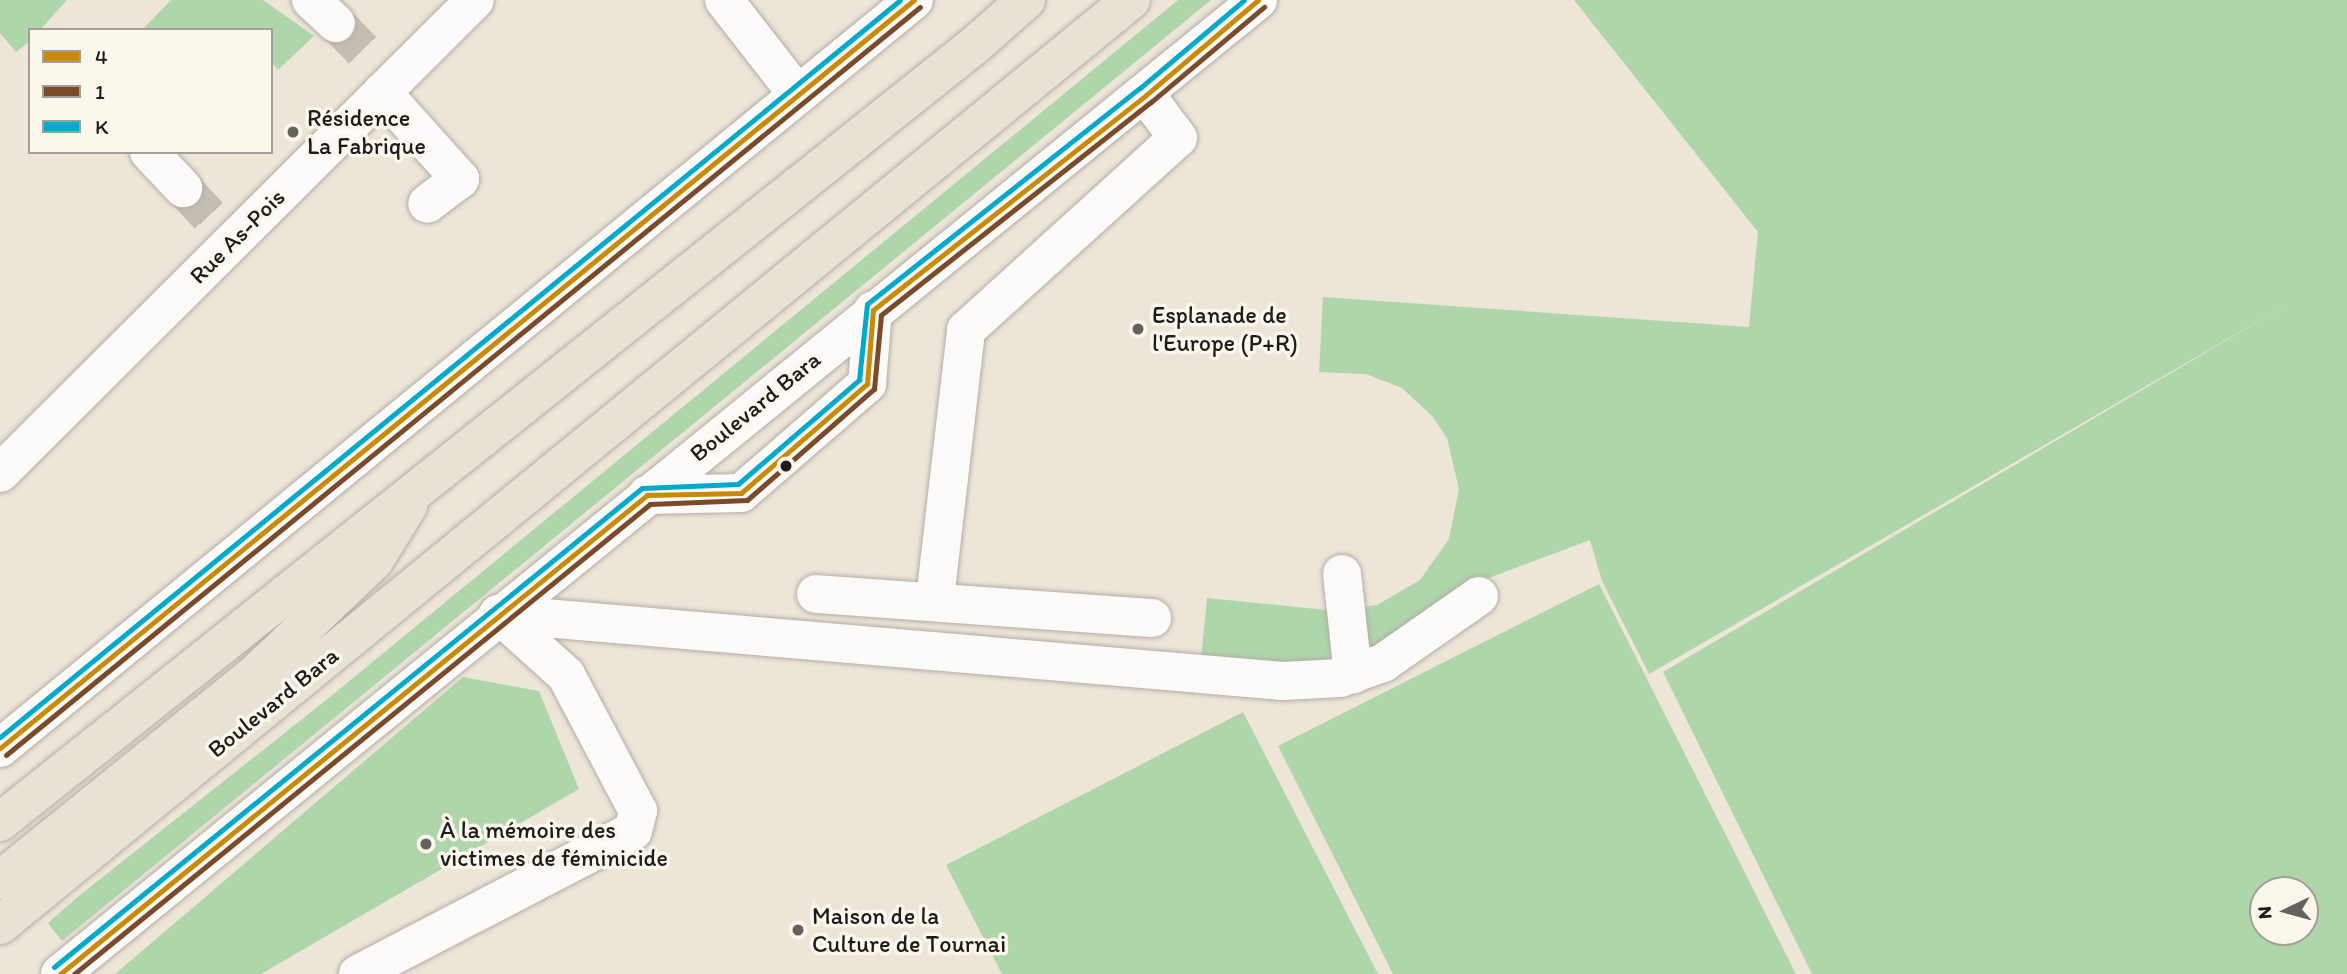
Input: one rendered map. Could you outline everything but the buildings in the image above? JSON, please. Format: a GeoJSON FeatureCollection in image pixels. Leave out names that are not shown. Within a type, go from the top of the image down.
{"type":"FeatureCollection","features":[{"type":"Feature","properties":{"kind":"main road"},"geometry":{"type":"LineString","coordinates":[[0,822],[1026,0]]}},
{"type":"Feature","properties":{"kind":"main road","name":"Boulevard Bara"},"geometry":{"type":"LineString","coordinates":[[0,925],[1131,0]]}},
{"type":"Feature","properties":{"kind":"main road"},"geometry":{"type":"LineString","coordinates":[[0,880],[252,677],[374,561],[422,484]]}},
{"type":"Feature","properties":{"kind":"street","name":"Rue As-Pois"},"geometry":{"type":"LineString","coordinates":[[0,473],[226,234],[383,78],[475,0]]}},
{"type":"Feature","properties":{"kind":"street"},"geometry":{"type":"LineString","coordinates":[[724,0],[797,95]]}},
{"type":"Feature","properties":{"kind":"street"},"geometry":{"type":"LineString","coordinates":[[0,748],[914,0]]}},
{"type":"Feature","properties":{"kind":"street","name":"Boulevard Bara"},"geometry":{"type":"LineString","coordinates":[[60,974],[873,310],[1146,95],[1258,0]]}},
{"type":"Feature","properties":{"kind":"street"},"geometry":{"type":"LineString","coordinates":[[383,78],[460,179],[428,204]]}},
{"type":"Feature","properties":{"kind":"street"},"geometry":{"type":"LineString","coordinates":[[935,600],[966,330],[1178,138],[1146,95]]}},
{"type":"Feature","properties":{"kind":"street"},"geometry":{"type":"LineString","coordinates":[[151,154],[183,188]]}},
{"type":"Feature","properties":{"kind":"street"},"geometry":{"type":"LineString","coordinates":[[647,495],[741,493],[867,384],[873,310]]}},
{"type":"Feature","properties":{"kind":"street"},"geometry":{"type":"LineString","coordinates":[[1342,574],[1353,674]]}},
{"type":"Feature","properties":{"kind":"street"},"geometry":{"type":"LineString","coordinates":[[816,594],[935,600],[1152,618]]}},
{"type":"Feature","properties":{"kind":"street"},"geometry":{"type":"LineString","coordinates":[[498,614],[1283,681],[1353,674],[1384,663],[1479,596]]}},
{"type":"Feature","properties":{"kind":"street"},"geometry":{"type":"LineString","coordinates":[[358,974],[634,831],[638,811],[566,675],[498,614]]}},
{"type":"Feature","properties":{"kind":"green space"},"geometry":{"type":"Polygon","coordinates":[[[0,0],[67,0],[42,28],[28,28],[28,43],[16,52],[0,33],[0,0]]]}},
{"type":"Feature","properties":{"kind":"green space"},"geometry":{"type":"Polygon","coordinates":[[[171,0],[263,0],[314,36],[278,70],[273,64],[273,28],[144,28],[171,0]]]}},
{"type":"Feature","properties":{"kind":"green space"},"geometry":{"type":"Polygon","coordinates":[[[1178,0],[1211,0],[62,941],[48,923],[80,895],[325,701],[1178,0]]]}},
{"type":"Feature","properties":{"kind":"green space"},"geometry":{"type":"Polygon","coordinates":[[[1574,0],[2347,0],[2347,974],[1812,974],[1663,672],[2295,300],[1649,674],[1602,581],[1590,540],[1467,586],[1376,652],[1347,619],[1329,614],[1331,665],[1201,659],[1207,598],[1336,611],[1377,605],[1420,580],[1449,539],[1459,489],[1447,438],[1432,416],[1402,388],[1366,374],[1319,372],[1323,297],[1749,327],[1758,232],[1574,0]]]}},
{"type":"Feature","properties":{"kind":"green space"},"geometry":{"type":"Polygon","coordinates":[[[1599,584],[1796,974],[1393,974],[1278,746],[1599,584]]]}},
{"type":"Feature","properties":{"kind":"green space"},"geometry":{"type":"Polygon","coordinates":[[[463,677],[539,691],[579,789],[261,974],[115,974],[463,677]]]}},
{"type":"Feature","properties":{"kind":"green space"},"geometry":{"type":"Polygon","coordinates":[[[1243,712],[1378,974],[1002,974],[946,865],[1243,712]]]}},
{"type":"Feature","properties":{"kind":"tunnel"},"geometry":{"type":"LineString","coordinates":[[336,23],[374,62]]}},
{"type":"Feature","properties":{"kind":"tunnel"},"geometry":{"type":"LineString","coordinates":[[183,188],[219,227]]}},
{"type":"Feature","properties":{"kind":"transit line","name":"K"},"geometry":{"type":"LineString","coordinates":[[0,737],[900,0]]}},
{"type":"Feature","properties":{"kind":"transit line","name":"4"},"geometry":{"type":"LineString","coordinates":[[0,748],[914,0]]}},
{"type":"Feature","properties":{"kind":"transit line","name":"K"},"geometry":{"type":"LineString","coordinates":[[54,967],[642,488],[738,484],[859,380],[867,304],[1140,88],[1244,0]]}},
{"type":"Feature","properties":{"kind":"transit line","name":"4"},"geometry":{"type":"LineString","coordinates":[[873,310],[1146,95],[1258,0]]}},
{"type":"Feature","properties":{"kind":"transit line","name":"1"},"geometry":{"type":"LineString","coordinates":[[6,755],[920,7]]}},
{"type":"Feature","properties":{"kind":"transit line","name":"1"},"geometry":{"type":"LineString","coordinates":[[74,974],[650,504],[747,500],[874,389],[881,315],[1151,102],[1264,7]]}},
{"type":"Feature","properties":{"kind":"transit line","name":"4"},"geometry":{"type":"LineString","coordinates":[[647,495],[741,493],[867,384],[873,310]]}},
{"type":"Feature","properties":{"kind":"transit line","name":"4"},"geometry":{"type":"LineString","coordinates":[[60,974],[647,495]]}},
{"type":"Feature","properties":{"kind":"place","name":"Résidence La Fabrique"},"geometry":{"type":"Point","coordinates":[293,132]}},
{"type":"Feature","properties":{"kind":"place","name":"Esplanade de l'Europe (P+R)"},"geometry":{"type":"Point","coordinates":[1138,329]}},
{"type":"Feature","properties":{"kind":"place","name":"À la mémoire des victimes de féminicide"},"geometry":{"type":"Point","coordinates":[426,844]}},
{"type":"Feature","properties":{"kind":"place","name":"Maison de la Culture de Tournai"},"geometry":{"type":"Point","coordinates":[798,930]}}]}
